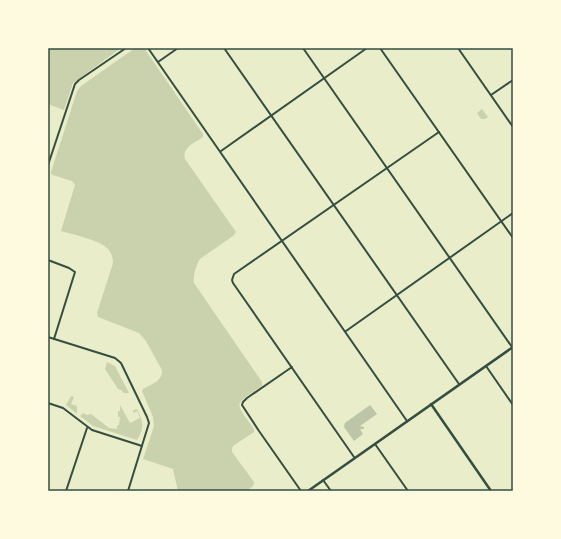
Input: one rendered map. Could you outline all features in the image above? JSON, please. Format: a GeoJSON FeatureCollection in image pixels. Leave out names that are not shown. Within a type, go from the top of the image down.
{"type":"FeatureCollection","features":[{"type":"Feature","properties":{"kind":"main road"},"geometry":{"type":"LineString","coordinates":[[308,491],[354,457],[513,347]]}},
{"type":"Feature","properties":{"kind":"main road"},"geometry":{"type":"LineString","coordinates":[[431,404],[491,491]]}},
{"type":"Feature","properties":{"kind":"street"},"geometry":{"type":"LineString","coordinates":[[48,165],[75,84],[126,48]]}},
{"type":"Feature","properties":{"kind":"street"},"geometry":{"type":"LineString","coordinates":[[148,48],[346,331],[407,421]]}},
{"type":"Feature","properties":{"kind":"street"},"geometry":{"type":"LineString","coordinates":[[158,62],[178,48]]}},
{"type":"Feature","properties":{"kind":"street"},"geometry":{"type":"LineString","coordinates":[[224,48],[459,384]]}},
{"type":"Feature","properties":{"kind":"street"},"geometry":{"type":"LineString","coordinates":[[303,48],[449,258],[513,347]]}},
{"type":"Feature","properties":{"kind":"street"},"geometry":{"type":"LineString","coordinates":[[221,151],[367,48]]}},
{"type":"Feature","properties":{"kind":"street"},"geometry":{"type":"LineString","coordinates":[[380,48],[513,238]]}},
{"type":"Feature","properties":{"kind":"street"},"geometry":{"type":"LineString","coordinates":[[458,48],[513,127]]}},
{"type":"Feature","properties":{"kind":"street"},"geometry":{"type":"LineString","coordinates":[[491,95],[513,80]]}},
{"type":"Feature","properties":{"kind":"street"},"geometry":{"type":"LineString","coordinates":[[354,457],[232,280],[234,274],[439,132]]}},
{"type":"Feature","properties":{"kind":"street"},"geometry":{"type":"LineString","coordinates":[[346,331],[513,213]]}},
{"type":"Feature","properties":{"kind":"street"},"geometry":{"type":"LineString","coordinates":[[48,260],[69,268],[75,272],[54,339]]}},
{"type":"Feature","properties":{"kind":"street"},"geometry":{"type":"LineString","coordinates":[[48,337],[115,358],[121,363],[149,423],[128,491]]}},
{"type":"Feature","properties":{"kind":"street"},"geometry":{"type":"LineString","coordinates":[[486,366],[513,405]]}},
{"type":"Feature","properties":{"kind":"street"},"geometry":{"type":"LineString","coordinates":[[292,367],[247,398],[242,402],[242,405],[300,491]]}},
{"type":"Feature","properties":{"kind":"street"},"geometry":{"type":"LineString","coordinates":[[48,403],[63,408],[92,430],[142,446]]}},
{"type":"Feature","properties":{"kind":"street"},"geometry":{"type":"LineString","coordinates":[[66,491],[87,427]]}},
{"type":"Feature","properties":{"kind":"street"},"geometry":{"type":"LineString","coordinates":[[375,443],[408,491]]}},
{"type":"Feature","properties":{"kind":"street"},"geometry":{"type":"LineString","coordinates":[[323,480],[331,491]]}},
{"type":"Feature","properties":{"kind":"green space"},"geometry":{"type":"Polygon","coordinates":[[[48,48],[121,48],[73,83],[64,110],[48,104],[48,48]]]}},
{"type":"Feature","properties":{"kind":"green space"},"geometry":{"type":"Polygon","coordinates":[[[135,48],[144,48],[203,134],[203,137],[187,148],[185,151],[185,159],[236,232],[233,236],[200,259],[195,270],[194,283],[262,382],[262,386],[241,401],[240,404],[240,408],[254,429],[254,432],[233,446],[232,449],[232,452],[254,482],[253,486],[247,491],[178,491],[173,469],[143,459],[154,426],[153,417],[142,391],[159,380],[162,370],[146,341],[139,333],[98,317],[97,313],[113,263],[110,251],[104,245],[61,231],[75,185],[72,181],[53,175],[51,172],[77,91],[81,86],[135,48]]]}},
{"type":"Feature","properties":{"kind":"green space"},"geometry":{"type":"Polygon","coordinates":[[[482,109],[488,117],[485,119],[481,119],[477,113],[482,109]]]}},
{"type":"Feature","properties":{"kind":"green space"},"geometry":{"type":"Polygon","coordinates":[[[107,362],[115,366],[129,393],[124,393],[118,389],[105,369],[107,362]]]}},
{"type":"Feature","properties":{"kind":"green space"},"geometry":{"type":"Polygon","coordinates":[[[71,396],[74,397],[71,404],[77,406],[77,414],[66,405],[71,396]]]}},
{"type":"Feature","properties":{"kind":"green space"},"geometry":{"type":"Polygon","coordinates":[[[120,405],[130,423],[140,418],[137,411],[133,413],[136,409],[141,417],[142,428],[140,436],[137,440],[93,426],[80,416],[83,413],[87,415],[91,414],[109,428],[117,429],[120,417],[118,417],[118,411],[120,411],[120,405]]]}},
{"type":"Feature","properties":{"kind":"building"},"geometry":{"type":"Polygon","coordinates":[[[370,405],[377,414],[360,426],[364,427],[364,429],[360,429],[363,434],[354,441],[344,427],[345,423],[370,405]]]}}]}
